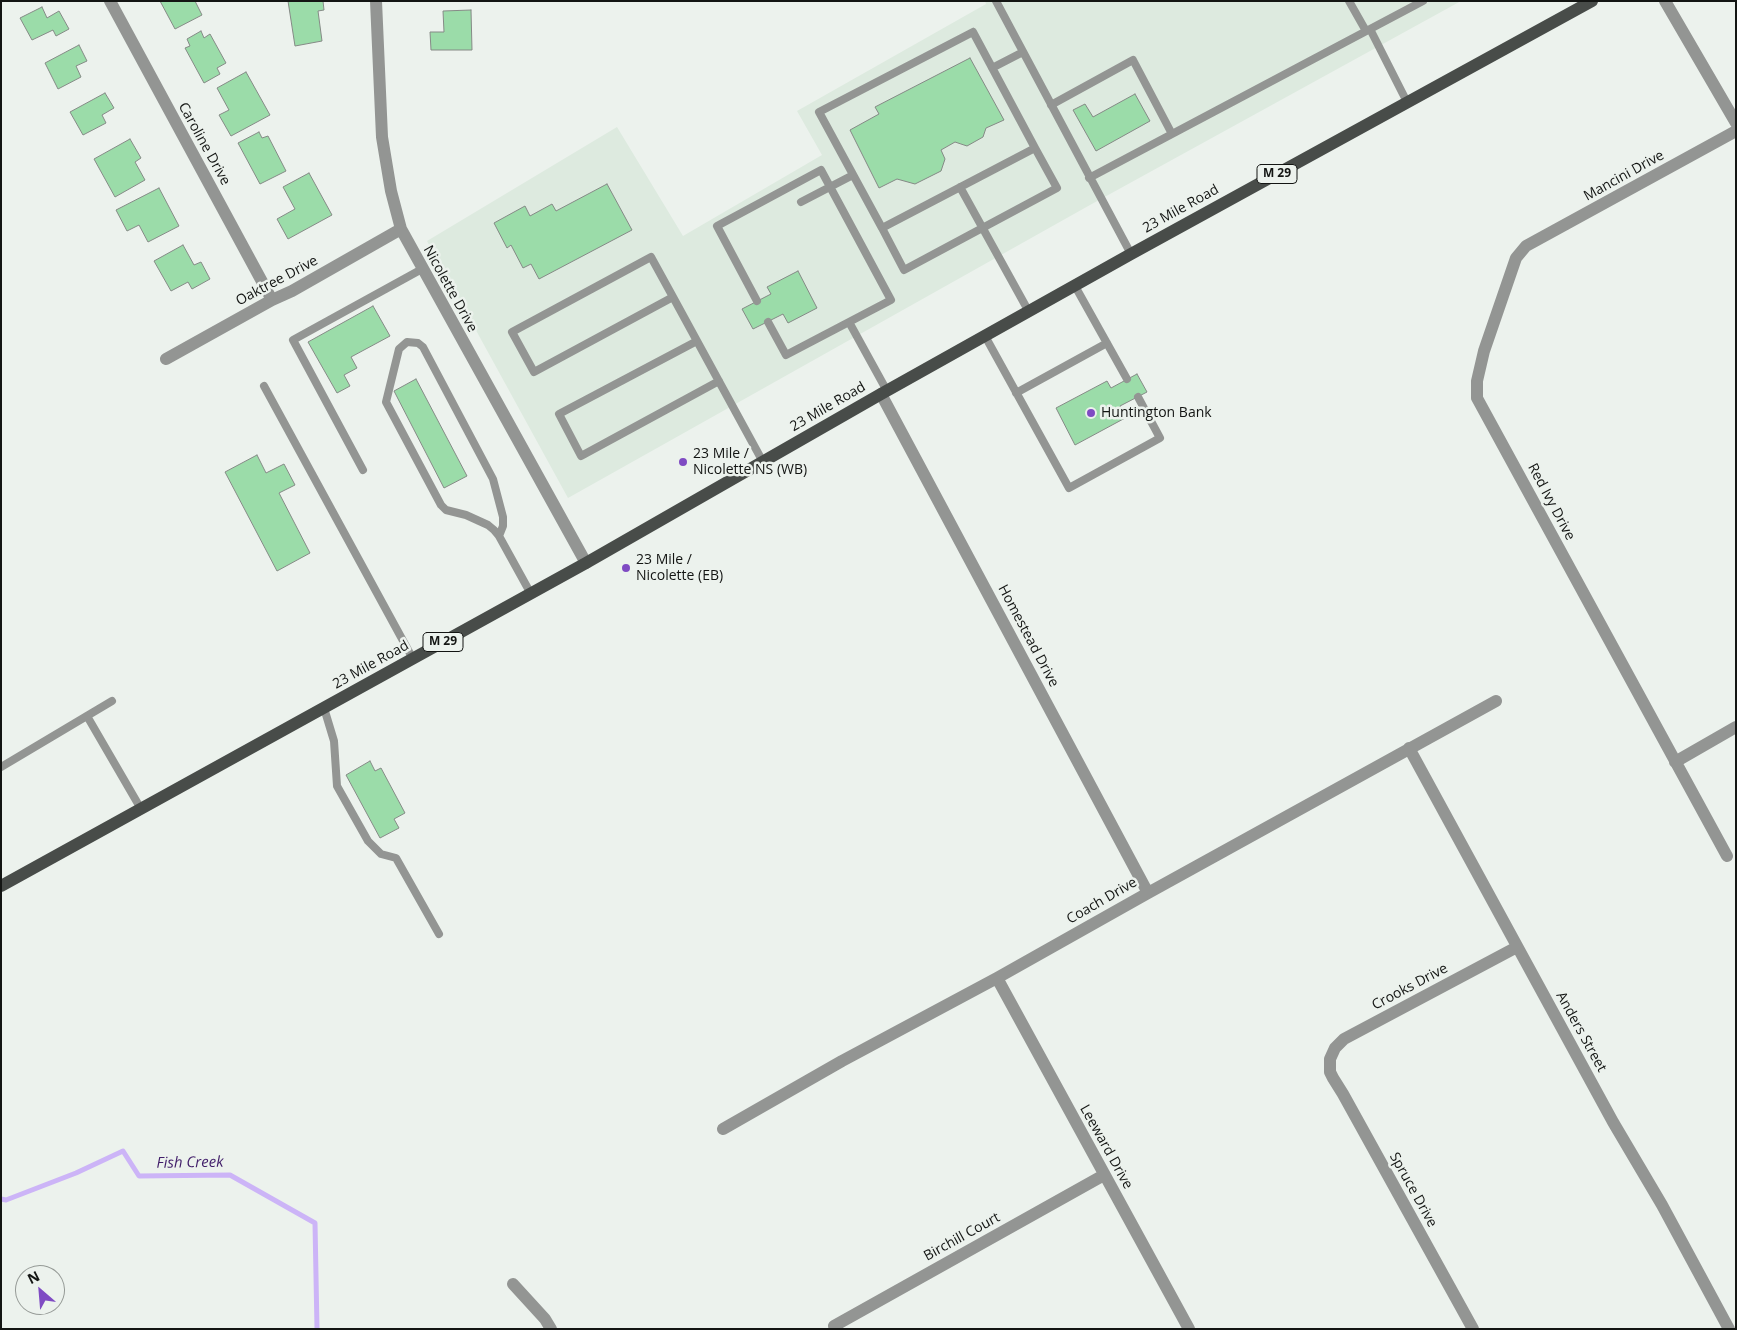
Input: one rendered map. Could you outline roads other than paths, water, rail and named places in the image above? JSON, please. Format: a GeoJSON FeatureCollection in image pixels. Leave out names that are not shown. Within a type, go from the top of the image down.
{"type":"FeatureCollection","features":[{"type":"Feature","properties":{"kind":"main road","name":"23 Mile Road"},"geometry":{"type":"LineString","coordinates":[[2,883],[141,809],[586,564],[884,392],[1592,1]]}},
{"type":"Feature","properties":{"kind":"street","name":"Caroline Drive"},"geometry":{"type":"LineString","coordinates":[[110,1],[272,300]]}},
{"type":"Feature","properties":{"kind":"street","name":"Nicolette Drive"},"geometry":{"type":"LineString","coordinates":[[376,1],[382,137],[391,191],[401,229],[586,564]]}},
{"type":"Feature","properties":{"kind":"street"},"geometry":{"type":"LineString","coordinates":[[1665,1],[1736,124]]}},
{"type":"Feature","properties":{"kind":"street","name":"Mancini Drive"},"geometry":{"type":"LineString","coordinates":[[1526,246],[1736,131]]}},
{"type":"Feature","properties":{"kind":"street","name":"Oaktree Drive"},"geometry":{"type":"LineString","coordinates":[[166,359],[401,229]]}},
{"type":"Feature","properties":{"kind":"street","name":"Red Ivy Drive"},"geometry":{"type":"LineString","coordinates":[[1526,246],[1516,258],[1484,351],[1478,381],[1477,398],[1727,856]]}},
{"type":"Feature","properties":{"kind":"street","name":"Homestead Drive"},"geometry":{"type":"LineString","coordinates":[[884,392],[1148,893]]}},
{"type":"Feature","properties":{"kind":"street","name":"Coach Drive"},"geometry":{"type":"LineString","coordinates":[[723,1129],[842,1061],[997,978],[1496,701]]}},
{"type":"Feature","properties":{"kind":"street"},"geometry":{"type":"LineString","coordinates":[[1675,762],[1736,727]]}},
{"type":"Feature","properties":{"kind":"street","name":"Anders Street"},"geometry":{"type":"LineString","coordinates":[[1409,748],[1613,1122],[1662,1205],[1729,1329]]}},
{"type":"Feature","properties":{"kind":"street","name":"Crooks Drive"},"geometry":{"type":"LineString","coordinates":[[1329,1065],[1332,1052],[1344,1039],[1517,947]]}},
{"type":"Feature","properties":{"kind":"street","name":"Leeward Drive"},"geometry":{"type":"LineString","coordinates":[[997,978],[1189,1329]]}},
{"type":"Feature","properties":{"kind":"street","name":"Spruce Drive"},"geometry":{"type":"LineString","coordinates":[[1329,1065],[1333,1078],[1473,1329]]}},
{"type":"Feature","properties":{"kind":"street","name":"Birchill Court"},"geometry":{"type":"LineString","coordinates":[[834,1326],[1104,1175]]}},
{"type":"Feature","properties":{"kind":"street"},"geometry":{"type":"LineString","coordinates":[[512,1284],[545,1319],[551,1329]]}},
{"type":"Feature","properties":{"kind":"lane"},"geometry":{"type":"LineString","coordinates":[[996,1],[1131,254]]}},
{"type":"Feature","properties":{"kind":"lane"},"geometry":{"type":"LineString","coordinates":[[1349,1],[1368,30],[1407,102]]}},
{"type":"Feature","properties":{"kind":"lane"},"geometry":{"type":"LineString","coordinates":[[1089,178],[1423,1]]}},
{"type":"Feature","properties":{"kind":"lane"},"geometry":{"type":"LineString","coordinates":[[973,32],[992,68],[1057,188],[904,270],[819,112],[973,32]]}},
{"type":"Feature","properties":{"kind":"lane"},"geometry":{"type":"LineString","coordinates":[[992,68],[1023,52]]}},
{"type":"Feature","properties":{"kind":"lane"},"geometry":{"type":"LineString","coordinates":[[1050,105],[1133,60],[1172,134]]}},
{"type":"Feature","properties":{"kind":"lane"},"geometry":{"type":"LineString","coordinates":[[882,228],[1035,148]]}},
{"type":"Feature","properties":{"kind":"lane"},"geometry":{"type":"LineString","coordinates":[[757,301],[716,226],[821,170],[891,300],[786,355],[768,322]]}},
{"type":"Feature","properties":{"kind":"lane"},"geometry":{"type":"LineString","coordinates":[[801,202],[853,175]]}},
{"type":"Feature","properties":{"kind":"lane"},"geometry":{"type":"LineString","coordinates":[[960,187],[1029,312]]}},
{"type":"Feature","properties":{"kind":"lane"},"geometry":{"type":"LineString","coordinates":[[673,297],[534,372],[512,332],[651,257],[673,297],[719,381],[763,462]]}},
{"type":"Feature","properties":{"kind":"lane"},"geometry":{"type":"LineString","coordinates":[[363,470],[293,340],[422,269]]}},
{"type":"Feature","properties":{"kind":"lane"},"geometry":{"type":"LineString","coordinates":[[1075,286],[1127,379]]}},
{"type":"Feature","properties":{"kind":"lane"},"geometry":{"type":"LineString","coordinates":[[849,322],[884,392]]}},
{"type":"Feature","properties":{"kind":"lane"},"geometry":{"type":"LineString","coordinates":[[985,336],[1069,488],[1160,438],[1138,397]]}},
{"type":"Feature","properties":{"kind":"lane"},"geometry":{"type":"LineString","coordinates":[[697,341],[559,414],[581,456],[719,381]]}},
{"type":"Feature","properties":{"kind":"lane"},"geometry":{"type":"LineString","coordinates":[[499,536],[503,526],[503,517],[493,479],[423,348],[418,344],[407,342],[399,349],[386,402],[441,505],[446,510],[483,522],[494,530],[530,594]]}},
{"type":"Feature","properties":{"kind":"lane"},"geometry":{"type":"LineString","coordinates":[[1016,393],[1107,343]]}},
{"type":"Feature","properties":{"kind":"lane"},"geometry":{"type":"LineString","coordinates":[[264,386],[413,659]]}},
{"type":"Feature","properties":{"kind":"lane"},"geometry":{"type":"LineString","coordinates":[[1,767],[112,701]]}},
{"type":"Feature","properties":{"kind":"lane"},"geometry":{"type":"LineString","coordinates":[[324,708],[334,741],[338,786],[368,841],[381,854],[396,858],[439,934]]}},
{"type":"Feature","properties":{"kind":"lane"},"geometry":{"type":"LineString","coordinates":[[87,716],[141,809]]}},
{"type":"Feature","properties":{"kind":"waterway","name":"Fish Creek"},"geometry":{"type":"LineString","coordinates":[[1,1199],[6,1200],[76,1173],[123,1151],[139,1176],[230,1175],[315,1223],[317,1329]]}},
{"type":"Feature","properties":{"kind":"place","name":"Huntington Bank"},"geometry":{"type":"Point","coordinates":[1091,413]}},
{"type":"Feature","properties":{"kind":"place","name":"23 Mile / Nicolette NS (WB)"},"geometry":{"type":"Point","coordinates":[683,462]}},
{"type":"Feature","properties":{"kind":"place","name":"23 Mile / Nicolette (EB)"},"geometry":{"type":"Point","coordinates":[626,568]}}]}
